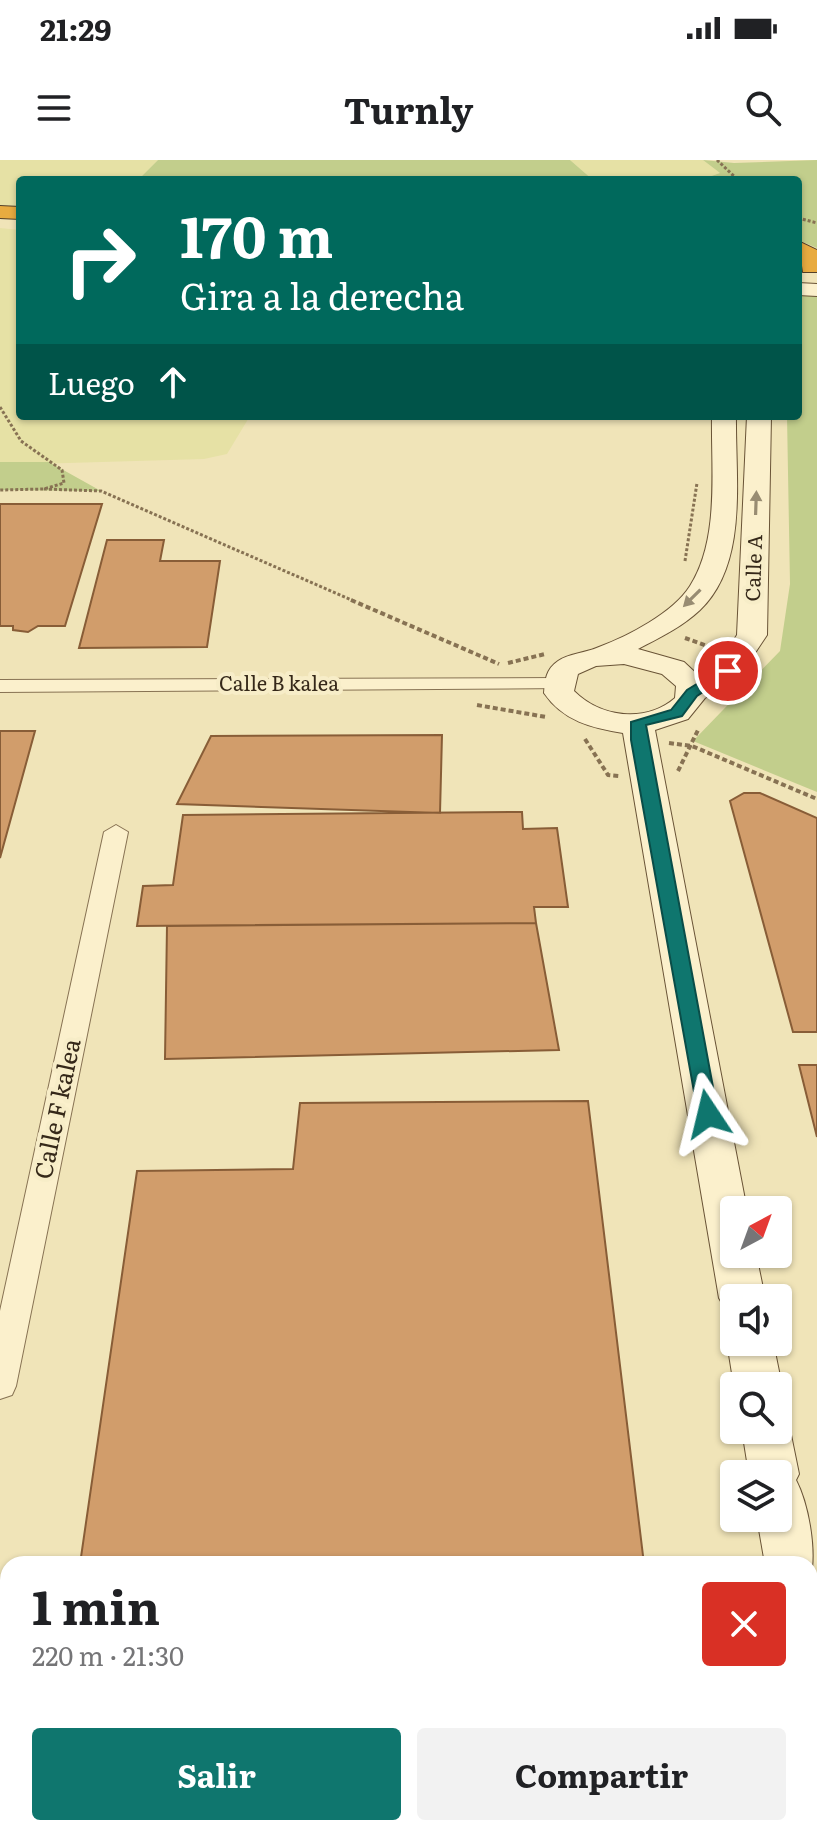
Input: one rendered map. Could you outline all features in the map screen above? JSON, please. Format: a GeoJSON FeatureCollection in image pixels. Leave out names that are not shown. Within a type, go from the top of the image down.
{"type":"FeatureCollection","features":[{"type":"Feature","properties":{"kind":"street","name":"Calle A"},"geometry":{"type":"LineString","coordinates":[[607,655],[699,593],[717,559],[724,420]]}},
{"type":"Feature","properties":{"kind":"street","name":"Calle A"},"geometry":{"type":"LineString","coordinates":[[641,747],[677,713],[692,693],[728,671],[752,635],[759,420]]}},
{"type":"Feature","properties":{"kind":"street"},"geometry":{"type":"LineString","coordinates":[[692,693],[684,675],[643,657],[607,655],[578,662],[560,676],[557,684],[565,701],[641,747],[739,1284]]}},
{"type":"Feature","properties":{"kind":"street","name":"Calle B kalea"},"geometry":{"type":"LineString","coordinates":[[0,686],[457,683],[504,674],[557,684]]}},
{"type":"Feature","properties":{"kind":"street","name":"Calle F kalea"},"geometry":{"type":"LineString","coordinates":[[0,1386],[116,832]]}},
{"type":"Feature","properties":{"kind":"street"},"geometry":{"type":"LineString","coordinates":[[785,1532],[790,1556]]}},
{"type":"Feature","properties":{"kind":"path"},"geometry":{"type":"LineString","coordinates":[[717,160],[734,176]]}},
{"type":"Feature","properties":{"kind":"path"},"geometry":{"type":"LineString","coordinates":[[0,407],[21,441],[62,470],[64,483],[44,489]]}},
{"type":"Feature","properties":{"kind":"path"},"geometry":{"type":"LineString","coordinates":[[683,565],[697,483]]}},
{"type":"Feature","properties":{"kind":"path"},"geometry":{"type":"LineString","coordinates":[[0,490],[101,491],[504,674]]}},
{"type":"Feature","properties":{"kind":"path"},"geometry":{"type":"LineString","coordinates":[[652,627],[738,657]]}},
{"type":"Feature","properties":{"kind":"path"},"geometry":{"type":"LineString","coordinates":[[549,652],[504,674],[454,671],[461,704],[509,708],[554,720]]}},
{"type":"Feature","properties":{"kind":"path"},"geometry":{"type":"LineString","coordinates":[[579,734],[596,750],[608,775],[641,747],[692,746],[817,799]]}},
{"type":"Feature","properties":{"kind":"shaded area"},"geometry":{"type":"Polygon","coordinates":[[[0,160],[158,160],[142,176],[16,176],[16,209],[0,208],[0,160]]]}},
{"type":"Feature","properties":{"kind":"shaded area"},"geometry":{"type":"Polygon","coordinates":[[[570,160],[703,160],[720,173],[711,176],[588,176],[570,160]]]}},
{"type":"Feature","properties":{"kind":"shaded area"},"geometry":{"type":"Polygon","coordinates":[[[0,228],[16,230],[16,420],[248,420],[227,454],[204,459],[0,465],[0,228]]]}},
{"type":"Feature","properties":{"kind":"green space"},"geometry":{"type":"Polygon","coordinates":[[[158,160],[570,160],[588,176],[142,176],[158,160]]]}},
{"type":"Feature","properties":{"kind":"green space"},"geometry":{"type":"Polygon","coordinates":[[[703,160],[734,163],[817,160],[817,248],[802,242],[802,176],[711,176],[720,173],[703,160]]]}},
{"type":"Feature","properties":{"kind":"green space"},"geometry":{"type":"Polygon","coordinates":[[[802,292],[817,293],[817,792],[693,741],[780,651],[790,584],[787,420],[802,420],[802,292]]]}},
{"type":"Feature","properties":{"kind":"green space"},"geometry":{"type":"Polygon","coordinates":[[[0,462],[49,462],[101,491],[0,490],[0,462]]]}},
{"type":"Feature","properties":{"kind":"building"},"geometry":{"type":"Polygon","coordinates":[[[0,504],[102,504],[65,626],[38,626],[28,632],[13,630],[13,626],[0,626],[0,504]]]}},
{"type":"Feature","properties":{"kind":"building"},"geometry":{"type":"Polygon","coordinates":[[[107,540],[164,540],[160,561],[220,561],[207,647],[79,648],[107,540]]]}},
{"type":"Feature","properties":{"kind":"building"},"geometry":{"type":"Polygon","coordinates":[[[0,731],[35,731],[0,858],[0,731]]]}},
{"type":"Feature","properties":{"kind":"building"},"geometry":{"type":"Polygon","coordinates":[[[442,735],[440,813],[177,804],[211,736],[442,735]]]}},
{"type":"Feature","properties":{"kind":"building"},"geometry":{"type":"Polygon","coordinates":[[[744,793],[760,793],[817,818],[817,1032],[793,1032],[730,801],[744,793]]]}},
{"type":"Feature","properties":{"kind":"building"},"geometry":{"type":"Polygon","coordinates":[[[522,812],[523,829],[557,828],[568,907],[534,907],[536,923],[137,926],[143,886],[173,885],[183,815],[522,812]]]}},
{"type":"Feature","properties":{"kind":"building"},"geometry":{"type":"Polygon","coordinates":[[[536,923],[559,1050],[165,1059],[167,926],[536,923]]]}},
{"type":"Feature","properties":{"kind":"building"},"geometry":{"type":"Polygon","coordinates":[[[799,1065],[817,1065],[817,1137],[799,1065]]]}},
{"type":"Feature","properties":{"kind":"building"},"geometry":{"type":"Polygon","coordinates":[[[588,1101],[643,1556],[81,1556],[137,1171],[293,1169],[300,1103],[588,1101]]]}},
{"type":"Feature","properties":{"kind":"route"},"geometry":{"type":"LineString","coordinates":[[708,1114],[639,740],[639,722],[677,713],[690,701],[692,693],[728,671]]}}]}
